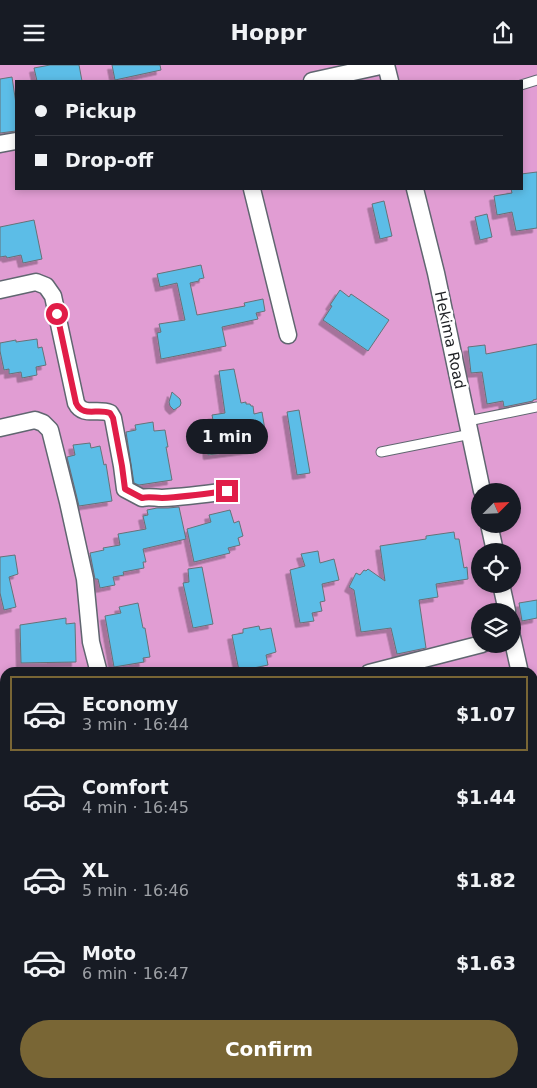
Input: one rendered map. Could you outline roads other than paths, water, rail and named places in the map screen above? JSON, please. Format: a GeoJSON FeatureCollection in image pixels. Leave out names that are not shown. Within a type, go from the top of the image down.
{"type":"FeatureCollection","features":[{"type":"Feature","properties":{"kind":"street"},"geometry":{"type":"LineString","coordinates":[[317,80],[386,65],[390,80]]}},
{"type":"Feature","properties":{"kind":"street"},"geometry":{"type":"LineString","coordinates":[[0,144],[15,141]]}},
{"type":"Feature","properties":{"kind":"street"},"geometry":{"type":"LineString","coordinates":[[252,190],[288,335]]}},
{"type":"Feature","properties":{"kind":"street","name":"Hekima Road"},"geometry":{"type":"LineString","coordinates":[[415,190],[436,273],[480,483]]}},
{"type":"Feature","properties":{"kind":"street"},"geometry":{"type":"LineString","coordinates":[[0,289],[36,282],[46,286],[53,296],[76,403],[79,409],[83,411],[104,411],[110,413],[113,418],[125,489],[142,498],[147,496],[153,498],[188,496],[227,491]]}},
{"type":"Feature","properties":{"kind":"street"},"geometry":{"type":"LineString","coordinates":[[0,428],[35,420],[43,423],[50,430],[68,502],[84,579],[91,642],[97,667]]}},
{"type":"Feature","properties":{"kind":"street"},"geometry":{"type":"LineString","coordinates":[[392,667],[471,647]]}},
{"type":"Feature","properties":{"kind":"street"},"geometry":{"type":"LineString","coordinates":[[516,653],[519,667]]}},
{"type":"Feature","properties":{"kind":"lane"},"geometry":{"type":"LineString","coordinates":[[523,84],[537,81]]}},
{"type":"Feature","properties":{"kind":"lane"},"geometry":{"type":"LineString","coordinates":[[381,452],[537,407]]}}]}
